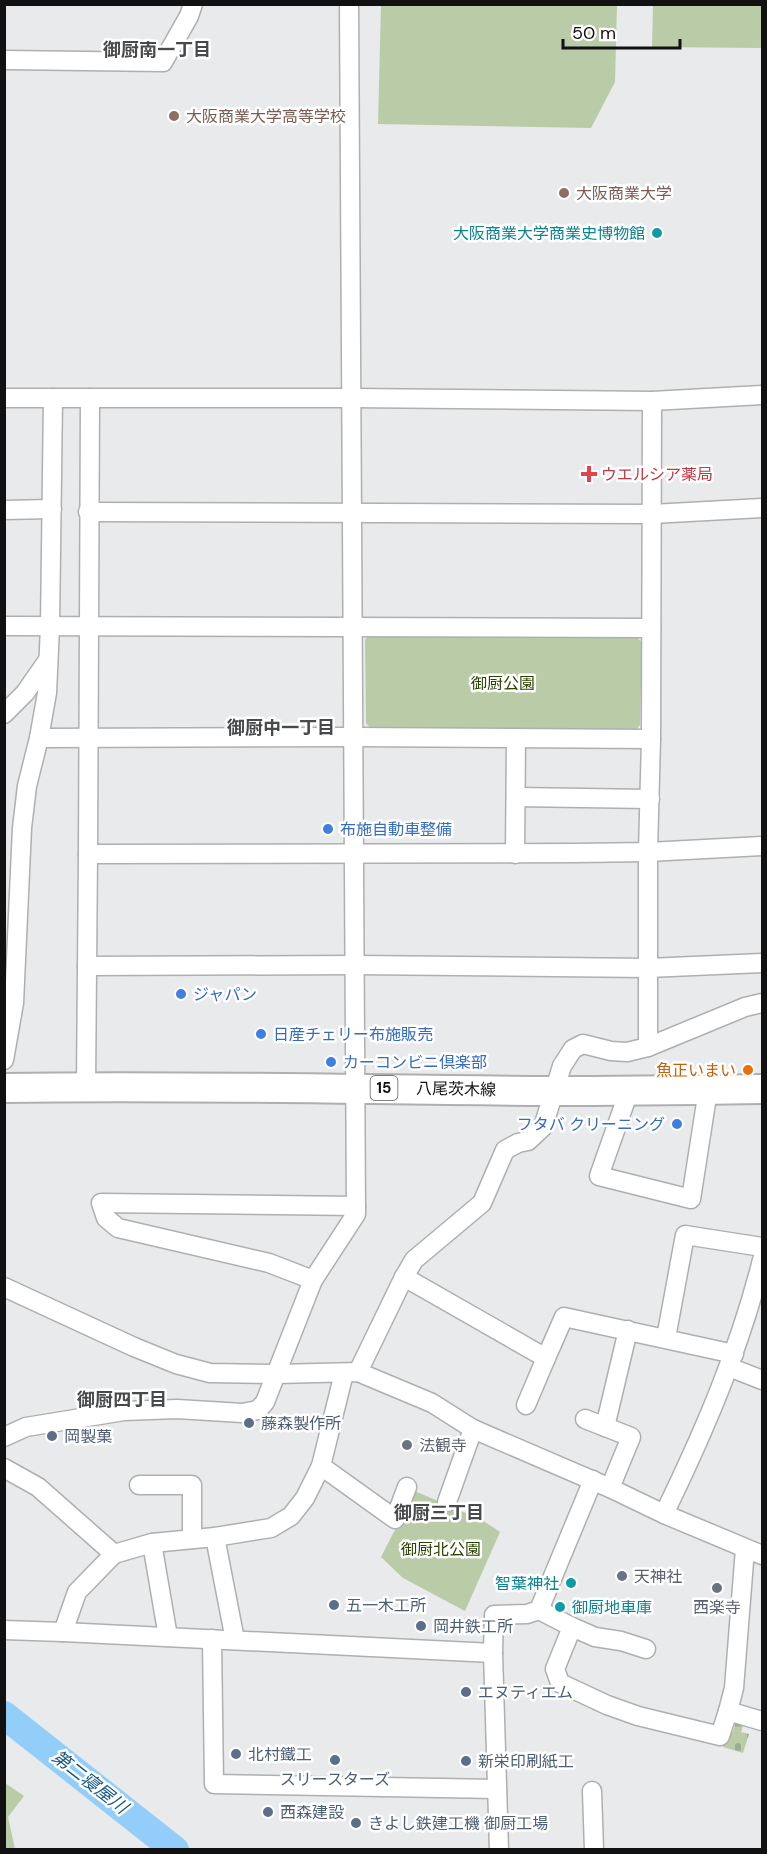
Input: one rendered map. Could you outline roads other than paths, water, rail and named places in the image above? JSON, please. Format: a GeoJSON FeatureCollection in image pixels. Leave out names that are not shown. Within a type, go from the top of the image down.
{"type":"FeatureCollection","features":[{"type":"Feature","properties":{"kind":"main road","name":"八尾茨木線"},"geometry":{"type":"LineString","coordinates":[[4,1088],[86,1086],[553,1091],[762,1089]]}},
{"type":"Feature","properties":{"kind":"street"},"geometry":{"type":"LineString","coordinates":[[4,60],[164,62],[193,4]]}},
{"type":"Feature","properties":{"kind":"street"},"geometry":{"type":"LineString","coordinates":[[4,1437],[26,1427],[124,1411],[177,1409],[242,1413],[258,1410],[265,1402],[313,1280],[356,1214],[350,4]]}},
{"type":"Feature","properties":{"kind":"street"},"geometry":{"type":"LineString","coordinates":[[4,398],[652,401],[762,395]]}},
{"type":"Feature","properties":{"kind":"street"},"geometry":{"type":"LineString","coordinates":[[4,1060],[14,1003],[22,828],[27,786],[47,693],[53,398]]}},
{"type":"Feature","properties":{"kind":"street"},"geometry":{"type":"LineString","coordinates":[[86,1086],[90,738],[88,512],[90,398]]}},
{"type":"Feature","properties":{"kind":"street"},"geometry":{"type":"LineString","coordinates":[[648,1047],[652,401]]}},
{"type":"Feature","properties":{"kind":"street"},"geometry":{"type":"LineString","coordinates":[[88,512],[652,514],[762,508]]}},
{"type":"Feature","properties":{"kind":"street"},"geometry":{"type":"LineString","coordinates":[[4,510],[52,509]]}},
{"type":"Feature","properties":{"kind":"street"},"geometry":{"type":"LineString","coordinates":[[4,626],[651,628]]}},
{"type":"Feature","properties":{"kind":"street"},"geometry":{"type":"LineString","coordinates":[[4,714],[25,693],[49,658]]}},
{"type":"Feature","properties":{"kind":"street"},"geometry":{"type":"LineString","coordinates":[[39,738],[651,739]]}},
{"type":"Feature","properties":{"kind":"street"},"geometry":{"type":"LineString","coordinates":[[515,854],[516,738]]}},
{"type":"Feature","properties":{"kind":"street"},"geometry":{"type":"LineString","coordinates":[[516,797],[650,799]]}},
{"type":"Feature","properties":{"kind":"street"},"geometry":{"type":"LineString","coordinates":[[88,854],[515,854],[648,852],[762,846]]}},
{"type":"Feature","properties":{"kind":"street"},"geometry":{"type":"LineString","coordinates":[[87,966],[356,965],[648,968],[762,963]]}},
{"type":"Feature","properties":{"kind":"street"},"geometry":{"type":"LineString","coordinates":[[63,1632],[77,1593],[114,1554],[152,1543],[215,1537],[271,1528],[291,1516],[305,1498],[321,1466],[351,1372],[414,1260],[482,1203],[505,1150],[528,1141],[543,1127],[562,1066],[573,1049],[583,1044],[611,1051],[627,1052],[648,1047],[745,1007],[762,1003]]}},
{"type":"Feature","properties":{"kind":"street"},"geometry":{"type":"LineString","coordinates":[[629,1091],[599,1176],[691,1199],[708,1090]]}},
{"type":"Feature","properties":{"kind":"street"},"geometry":{"type":"LineString","coordinates":[[313,1280],[269,1263],[118,1228],[106,1218],[101,1203],[356,1206]]}},
{"type":"Feature","properties":{"kind":"street"},"geometry":{"type":"LineString","coordinates":[[666,1338],[685,1234],[762,1247]]}},
{"type":"Feature","properties":{"kind":"street"},"geometry":{"type":"LineString","coordinates":[[664,1514],[687,1467],[757,1305],[762,1260]]}},
{"type":"Feature","properties":{"kind":"street"},"geometry":{"type":"LineString","coordinates":[[404,1277],[546,1358]]}},
{"type":"Feature","properties":{"kind":"street"},"geometry":{"type":"LineString","coordinates":[[4,1287],[176,1364],[210,1372],[276,1374],[351,1372],[432,1403],[473,1429],[754,1552],[734,1688],[720,1736],[638,1716],[607,1705],[560,1683],[555,1669],[572,1627]]}},
{"type":"Feature","properties":{"kind":"street"},"geometry":{"type":"LineString","coordinates":[[526,1405],[564,1317],[666,1338],[732,1361],[762,1380]]}},
{"type":"Feature","properties":{"kind":"street"},"geometry":{"type":"LineString","coordinates":[[604,1427],[628,1330]]}},
{"type":"Feature","properties":{"kind":"street"},"geometry":{"type":"LineString","coordinates":[[585,1419],[631,1437],[610,1488]]}},
{"type":"Feature","properties":{"kind":"street"},"geometry":{"type":"LineString","coordinates":[[447,1502],[473,1429]]}},
{"type":"Feature","properties":{"kind":"street"},"geometry":{"type":"LineString","coordinates":[[321,1466],[395,1519],[407,1486]]}},
{"type":"Feature","properties":{"kind":"street"},"geometry":{"type":"LineString","coordinates":[[4,1468],[38,1487],[114,1554]]}},
{"type":"Feature","properties":{"kind":"street"},"geometry":{"type":"LineString","coordinates":[[539,1610],[593,1480]]}},
{"type":"Feature","properties":{"kind":"street"},"geometry":{"type":"LineString","coordinates":[[139,1485],[192,1485],[192,1539]]}},
{"type":"Feature","properties":{"kind":"street"},"geometry":{"type":"LineString","coordinates":[[215,1537],[235,1640]]}},
{"type":"Feature","properties":{"kind":"street"},"geometry":{"type":"LineString","coordinates":[[152,1543],[168,1637]]}},
{"type":"Feature","properties":{"kind":"street"},"geometry":{"type":"LineString","coordinates":[[499,1850],[493,1653],[494,1615],[528,1614],[539,1610],[595,1637],[621,1641],[646,1649]]}},
{"type":"Feature","properties":{"kind":"street"},"geometry":{"type":"LineString","coordinates":[[4,1630],[493,1653]]}},
{"type":"Feature","properties":{"kind":"street"},"geometry":{"type":"LineString","coordinates":[[212,1639],[214,1784],[497,1789]]}},
{"type":"Feature","properties":{"kind":"street"},"geometry":{"type":"LineString","coordinates":[[728,1711],[762,1721]]}},
{"type":"Feature","properties":{"kind":"street"},"geometry":{"type":"LineString","coordinates":[[592,1791],[594,1850]]}},
{"type":"Feature","properties":{"kind":"waterway","name":"第二寝屋川"},"geometry":{"type":"LineString","coordinates":[[4,1715],[175,1850]]}},
{"type":"Feature","properties":{"kind":"place","name":"大阪商業大学高等学校"},"geometry":{"type":"Point","coordinates":[174,116]}},
{"type":"Feature","properties":{"kind":"place","name":"大阪商業大学"},"geometry":{"type":"Point","coordinates":[564,193]}},
{"type":"Feature","properties":{"kind":"place","name":"大阪商業大学商業史博物館"},"geometry":{"type":"Point","coordinates":[657,233]}},
{"type":"Feature","properties":{"kind":"place","name":"ウエルシア薬局"},"geometry":{"type":"Point","coordinates":[589,474]}},
{"type":"Feature","properties":{"kind":"place","name":"布施自動車整備"},"geometry":{"type":"Point","coordinates":[328,829]}},
{"type":"Feature","properties":{"kind":"place","name":"ジャパン"},"geometry":{"type":"Point","coordinates":[181,994]}},
{"type":"Feature","properties":{"kind":"place","name":"日産チェリー布施販売"},"geometry":{"type":"Point","coordinates":[261,1034]}},
{"type":"Feature","properties":{"kind":"place","name":"カーコンビニ倶楽部"},"geometry":{"type":"Point","coordinates":[331,1062]}},
{"type":"Feature","properties":{"kind":"place","name":"魚正いまい"},"geometry":{"type":"Point","coordinates":[748,1070]}},
{"type":"Feature","properties":{"kind":"place","name":"フタバ クリーニング"},"geometry":{"type":"Point","coordinates":[677,1124]}},
{"type":"Feature","properties":{"kind":"place","name":"藤森製作所"},"geometry":{"type":"Point","coordinates":[249,1423]}},
{"type":"Feature","properties":{"kind":"place","name":"岡製菓"},"geometry":{"type":"Point","coordinates":[52,1436]}},
{"type":"Feature","properties":{"kind":"place","name":"法観寺"},"geometry":{"type":"Point","coordinates":[407,1445]}},
{"type":"Feature","properties":{"kind":"place","name":"天神社"},"geometry":{"type":"Point","coordinates":[622,1576]}},
{"type":"Feature","properties":{"kind":"place","name":"智葉神社"},"geometry":{"type":"Point","coordinates":[571,1583]}},
{"type":"Feature","properties":{"kind":"place","name":"西楽寺"},"geometry":{"type":"Point","coordinates":[717,1588]}},
{"type":"Feature","properties":{"kind":"place","name":"五一木工所"},"geometry":{"type":"Point","coordinates":[334,1605]}},
{"type":"Feature","properties":{"kind":"place","name":"御厨地車庫"},"geometry":{"type":"Point","coordinates":[560,1607]}},
{"type":"Feature","properties":{"kind":"place","name":"岡井鉄工所"},"geometry":{"type":"Point","coordinates":[421,1626]}},
{"type":"Feature","properties":{"kind":"place","name":"エヌティエム"},"geometry":{"type":"Point","coordinates":[466,1692]}},
{"type":"Feature","properties":{"kind":"place","name":"北村鐵工"},"geometry":{"type":"Point","coordinates":[236,1754]}},
{"type":"Feature","properties":{"kind":"place","name":"スリースターズ"},"geometry":{"type":"Point","coordinates":[335,1760]}},
{"type":"Feature","properties":{"kind":"place","name":"新栄印刷紙工"},"geometry":{"type":"Point","coordinates":[466,1761]}},
{"type":"Feature","properties":{"kind":"place","name":"西森建設"},"geometry":{"type":"Point","coordinates":[268,1812]}},
{"type":"Feature","properties":{"kind":"place","name":"きよし鉄建工機 御厨工場"},"geometry":{"type":"Point","coordinates":[356,1823]}},
{"type":"Feature","properties":{"kind":"district","name":"御厨南一丁目"},"geometry":{"type":"Point","coordinates":[157,50]}},
{"type":"Feature","properties":{"kind":"district","name":"御厨中一丁目"},"geometry":{"type":"Point","coordinates":[281,728]}},
{"type":"Feature","properties":{"kind":"district","name":"御厨四丁目"},"geometry":{"type":"Point","coordinates":[122,1400]}},
{"type":"Feature","properties":{"kind":"district","name":"御厨三丁目"},"geometry":{"type":"Point","coordinates":[439,1513]}},
{"type":"Feature","properties":{"kind":"park label","name":"御厨公園"},"geometry":{"type":"Point","coordinates":[503,683]}},
{"type":"Feature","properties":{"kind":"park label","name":"御厨北公園"},"geometry":{"type":"Point","coordinates":[441,1549]}}]}
